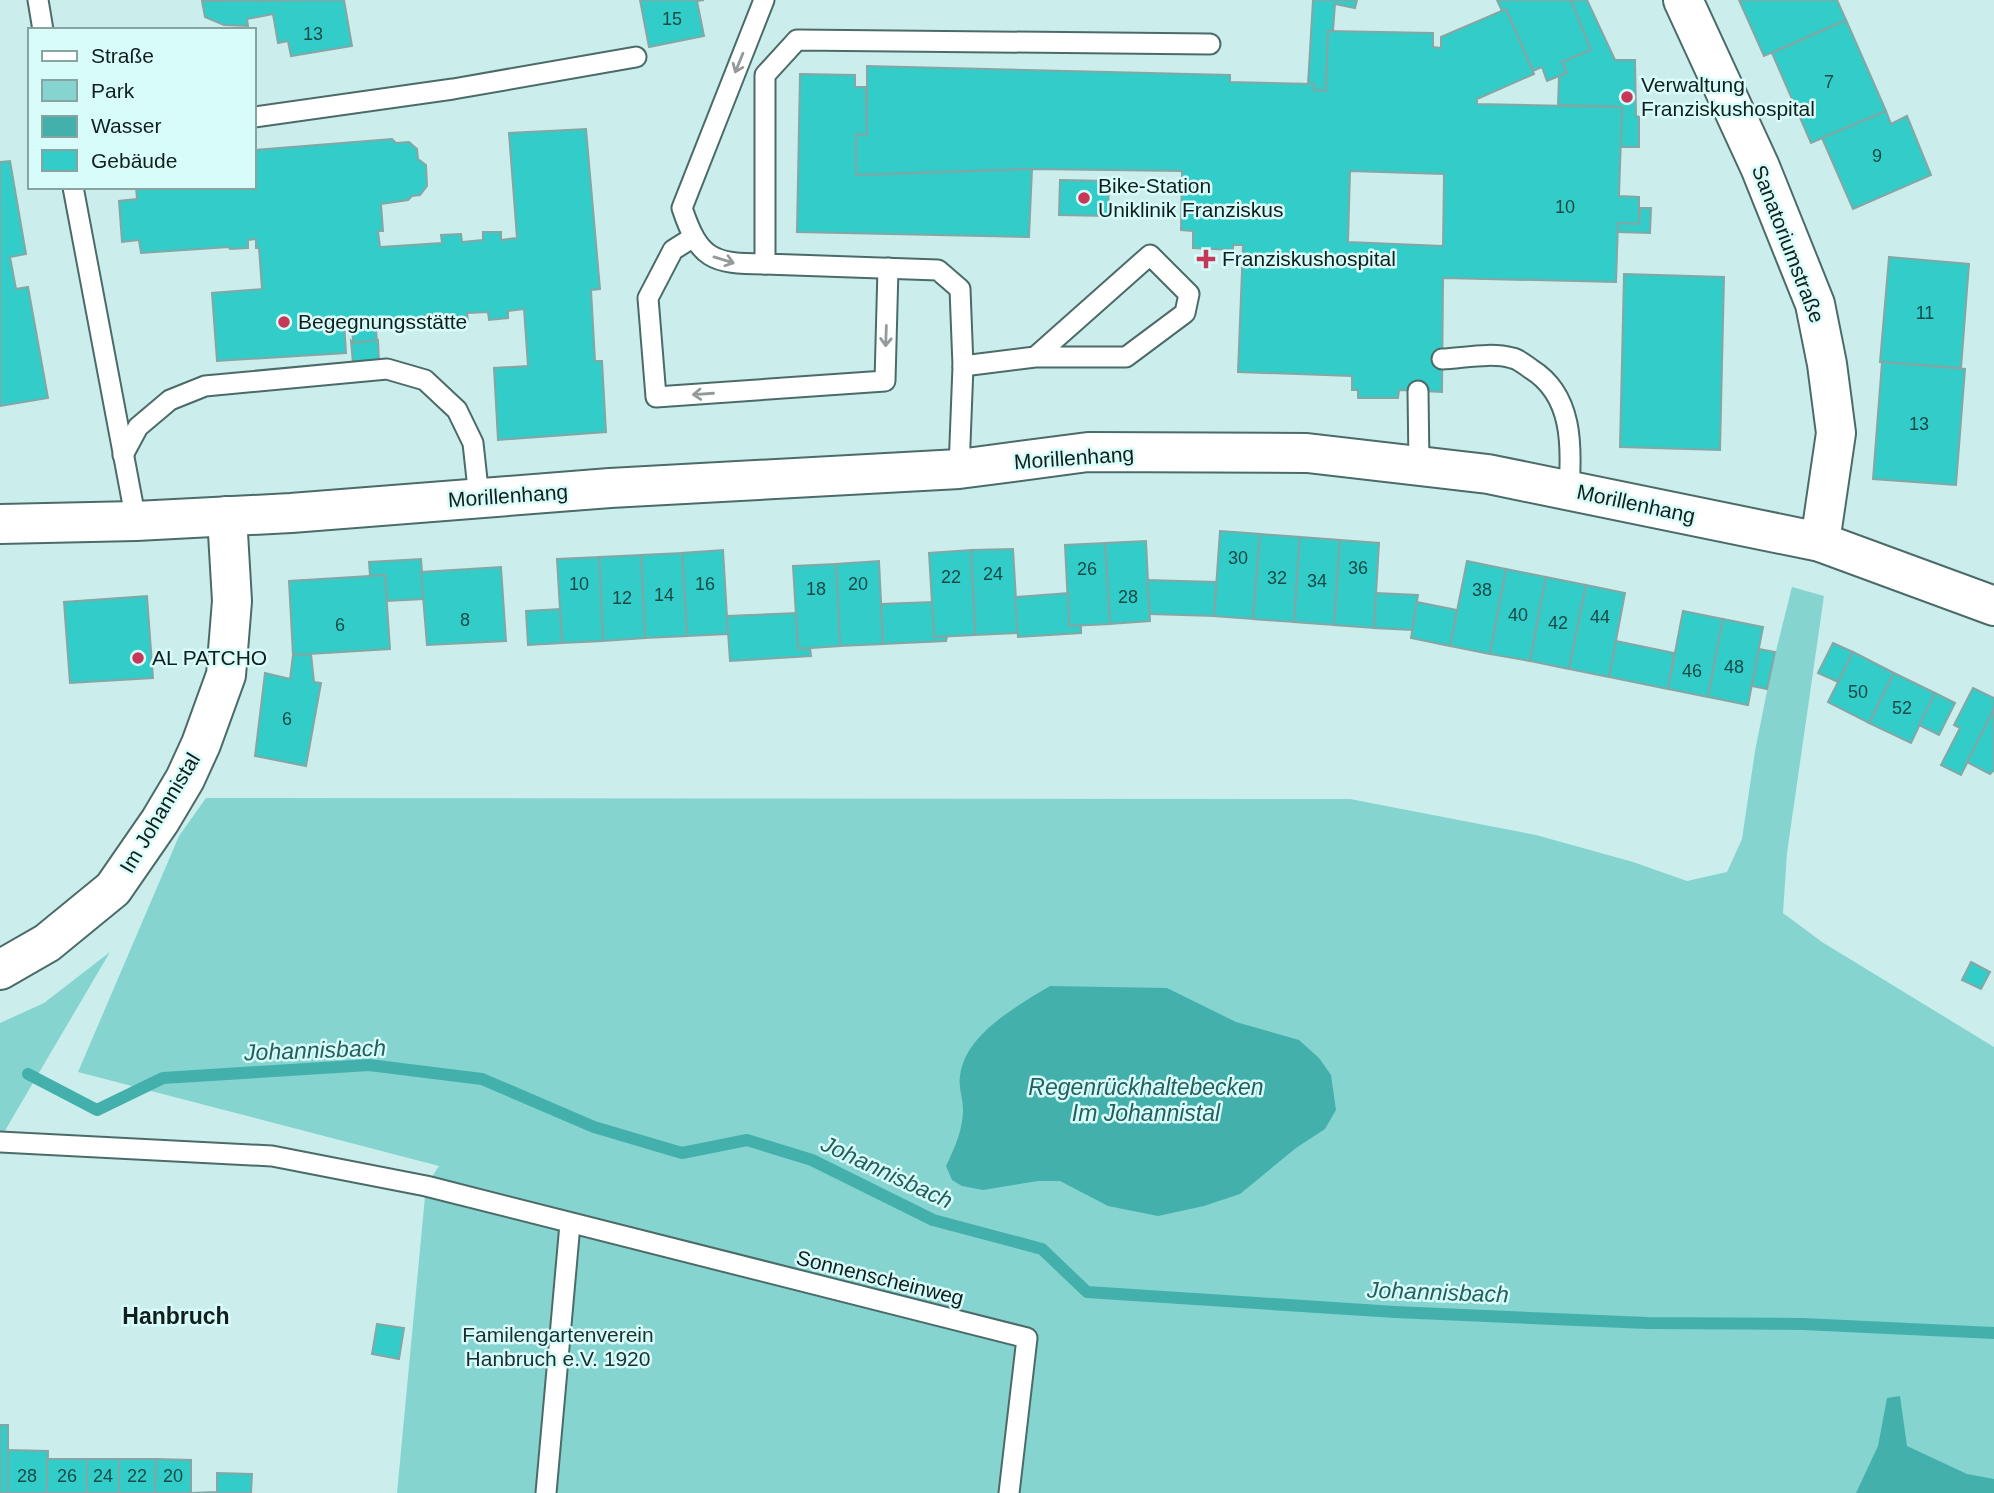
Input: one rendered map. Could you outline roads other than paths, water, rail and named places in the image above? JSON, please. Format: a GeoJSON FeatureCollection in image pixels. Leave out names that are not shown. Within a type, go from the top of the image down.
{"type":"FeatureCollection","features":[{"type":"Feature","properties":{"kind":"street","name":"Sanatoriumstraße"},"geometry":{"type":"LineString","coordinates":[[1684,0],[1760,167],[1815,304],[1828,364],[1836,433],[1820,542]]}},
{"type":"Feature","properties":{"kind":"street","name":"Morillenhang"},"geometry":{"type":"LineString","coordinates":[[0,524],[227,516],[611,488],[959,468],[1088,452],[1307,453],[1488,474],[1820,542],[1994,606]]}},
{"type":"Feature","properties":{"kind":"street","name":"Im Johannistal"},"geometry":{"type":"LineString","coordinates":[[0,970],[47,943],[113,889],[185,779],[226,675],[232,601],[227,516]]}},
{"type":"Feature","properties":{"kind":"lane"},"geometry":{"type":"LineString","coordinates":[[38,0],[43,28]]}},
{"type":"Feature","properties":{"kind":"lane"},"geometry":{"type":"LineString","coordinates":[[764,0],[682,208],[692,238],[709,255],[734,264],[937,270],[960,289],[962,366],[959,468]]}},
{"type":"Feature","properties":{"kind":"lane"},"geometry":{"type":"LineString","coordinates":[[765,264],[765,75],[797,40],[1210,44]]}},
{"type":"Feature","properties":{"kind":"lane"},"geometry":{"type":"LineString","coordinates":[[256,117],[453,89],[636,57]]}},
{"type":"Feature","properties":{"kind":"lane"},"geometry":{"type":"LineString","coordinates":[[73,189],[136,521]]}},
{"type":"Feature","properties":{"kind":"lane"},"geometry":{"type":"LineString","coordinates":[[692,238],[673,250],[648,299],[656,397],[885,381],[888,268]]}},
{"type":"Feature","properties":{"kind":"lane"},"geometry":{"type":"LineString","coordinates":[[962,366],[1035,358],[1126,357],[1185,313],[1189,294],[1150,255],[1035,358]]}},
{"type":"Feature","properties":{"kind":"lane"},"geometry":{"type":"LineString","coordinates":[[1442,359],[1513,358],[1541,375],[1558,398],[1569,427],[1569,490]]}},
{"type":"Feature","properties":{"kind":"lane"},"geometry":{"type":"LineString","coordinates":[[123,455],[138,427],[170,400],[205,386],[387,369],[425,380],[457,410],[473,443],[479,498]]}},
{"type":"Feature","properties":{"kind":"lane"},"geometry":{"type":"LineString","coordinates":[[1418,391],[1419,466]]}},
{"type":"Feature","properties":{"kind":"lane"},"geometry":{"type":"LineString","coordinates":[[0,1142],[272,1156],[426,1186],[570,1224],[546,1493]]}},
{"type":"Feature","properties":{"kind":"lane","name":"Sonnenscheinweg"},"geometry":{"type":"LineString","coordinates":[[570,1224],[1027,1338],[1009,1493]]}},
{"type":"Feature","properties":{"kind":"water","name":"Regenrückhaltebecken Im Johannistal"},"geometry":{"type":"Polygon","coordinates":[[[1050,986],[1167,988],[1236,1022],[1299,1040],[1319,1058],[1331,1075],[1336,1110],[1325,1129],[1296,1148],[1240,1194],[1204,1206],[1158,1216],[1108,1206],[1060,1181],[1038,1181],[983,1190],[962,1186],[952,1180],[946,1166],[962,1124],[960,1080],[964,1061],[982,1034],[994,1023],[1050,986]]]}},
{"type":"Feature","properties":{"kind":"water"},"geometry":{"type":"Polygon","coordinates":[[[1900,1396],[1907,1446],[1967,1474],[1994,1479],[1994,1493],[1856,1493],[1878,1446],[1887,1398],[1900,1396]]]}},
{"type":"Feature","properties":{"kind":"waterway","name":"Johannisbach"},"geometry":{"type":"LineString","coordinates":[[28,1074],[97,1110],[163,1078],[369,1065],[482,1079],[594,1127],[682,1153],[747,1140],[812,1160],[933,1220],[1042,1249],[1087,1292],[1395,1312],[1647,1323],[1803,1324],[1994,1333]]}},
{"type":"Feature","properties":{"kind":"place","name":"Verwaltung Franziskushospital"},"geometry":{"type":"Point","coordinates":[1627,97]}},
{"type":"Feature","properties":{"kind":"place","name":"Bike-Station Uniklinik Franziskus"},"geometry":{"type":"Point","coordinates":[1084,198]}},
{"type":"Feature","properties":{"kind":"place","name":"Franziskushospital"},"geometry":{"type":"Point","coordinates":[1206,259]}},
{"type":"Feature","properties":{"kind":"place","name":"Begegnungsstätte"},"geometry":{"type":"Point","coordinates":[284,322]}},
{"type":"Feature","properties":{"kind":"place","name":"AL PATCHO"},"geometry":{"type":"Point","coordinates":[138,658]}},
{"type":"Feature","properties":{"kind":"district","name":"Hanbruch"},"geometry":{"type":"Point","coordinates":[176,1316]}},
{"type":"Feature","properties":{"kind":"park label","name":"Familengartenverein Hanbruch e.V. 1920"},"geometry":{"type":"Point","coordinates":[558,1347]}}]}
